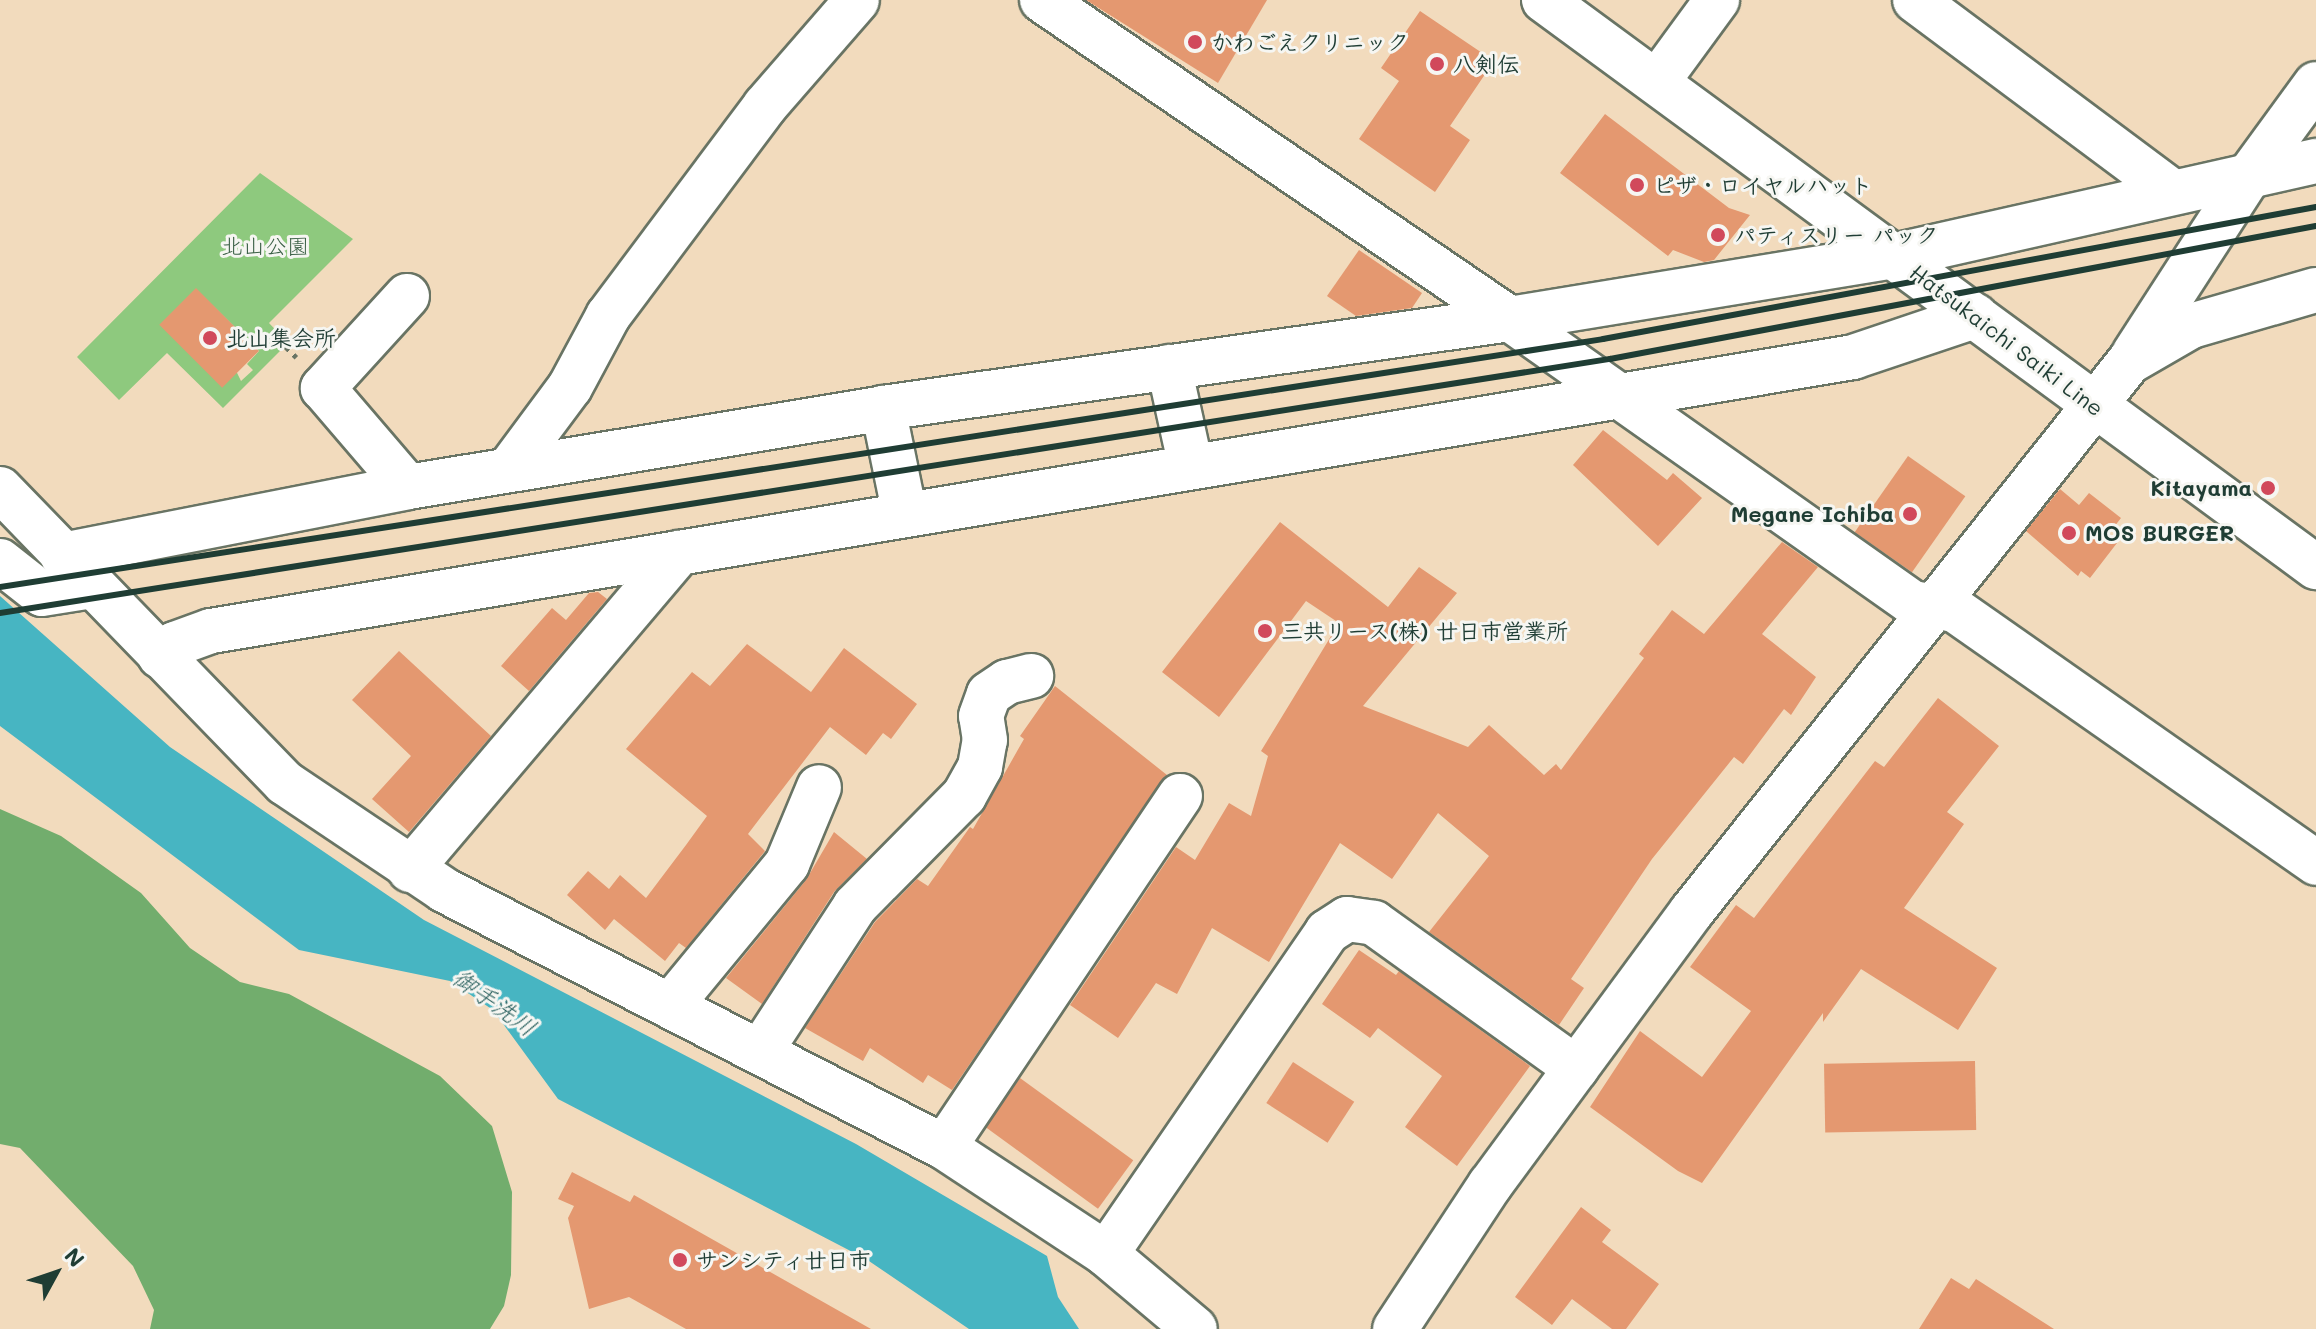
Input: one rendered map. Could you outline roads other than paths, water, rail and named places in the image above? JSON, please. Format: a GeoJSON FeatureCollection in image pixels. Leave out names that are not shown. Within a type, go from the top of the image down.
{"type":"FeatureCollection","features":[{"type":"Feature","properties":{"kind":"street"},"geometry":{"type":"LineString","coordinates":[[509,469],[570,387],[608,316],[765,106],[857,0]]}},
{"type":"Feature","properties":{"kind":"street"},"geometry":{"type":"LineString","coordinates":[[1042,0],[1510,319],[1912,603],[1955,610],[2316,863]]}},
{"type":"Feature","properties":{"kind":"street","name":"Hatsukaichi Saiki Line"},"geometry":{"type":"LineString","coordinates":[[1544,0],[2316,567]]}},
{"type":"Feature","properties":{"kind":"street"},"geometry":{"type":"LineString","coordinates":[[1657,82],[1717,0]]}},
{"type":"Feature","properties":{"kind":"street"},"geometry":{"type":"LineString","coordinates":[[1915,0],[2171,191]]}},
{"type":"Feature","properties":{"kind":"street"},"geometry":{"type":"LineString","coordinates":[[1395,1329],[1490,1185],[1692,911],[2092,404],[2129,362],[2251,173],[2316,84]]}},
{"type":"Feature","properties":{"kind":"street"},"geometry":{"type":"LineString","coordinates":[[62,555],[509,469],[883,408],[1510,319],[1894,256],[2171,191],[2316,161]]}},
{"type":"Feature","properties":{"kind":"street"},"geometry":{"type":"LineString","coordinates":[[2129,362],[2191,326],[2316,290]]}},
{"type":"Feature","properties":{"kind":"street"},"geometry":{"type":"LineString","coordinates":[[407,296],[323,388],[408,487]]}},
{"type":"Feature","properties":{"kind":"street"},"geometry":{"type":"LineString","coordinates":[[160,656],[175,644],[211,631],[1853,357],[1975,316]]}},
{"type":"Feature","properties":{"kind":"street"},"geometry":{"type":"LineString","coordinates":[[1169,367],[1191,467]]}},
{"type":"Feature","properties":{"kind":"street"},"geometry":{"type":"LineString","coordinates":[[883,408],[905,515]]}},
{"type":"Feature","properties":{"kind":"street"},"geometry":{"type":"LineString","coordinates":[[0,489],[285,783],[410,870],[944,1147],[1106,1254],[1195,1329]]}},
{"type":"Feature","properties":{"kind":"street"},"geometry":{"type":"LineString","coordinates":[[410,870],[679,553]]}},
{"type":"Feature","properties":{"kind":"street"},"geometry":{"type":"LineString","coordinates":[[0,561],[42,594],[92,586]]}},
{"type":"Feature","properties":{"kind":"street"},"geometry":{"type":"LineString","coordinates":[[760,1052],[855,906],[964,796],[980,767],[985,740],[981,716],[989,694],[1007,682],[1031,676]]}},
{"type":"Feature","properties":{"kind":"street"},"geometry":{"type":"LineString","coordinates":[[670,1006],[787,864],[819,787]]}},
{"type":"Feature","properties":{"kind":"street"},"geometry":{"type":"LineString","coordinates":[[944,1147],[1180,796]]}},
{"type":"Feature","properties":{"kind":"street"},"geometry":{"type":"LineString","coordinates":[[1106,1254],[1327,932],[1347,919],[1374,923],[1576,1068]]}},
{"type":"Feature","properties":{"kind":"water","name":"御手洗川"},"geometry":{"type":"Polygon","coordinates":[[[0,596],[170,747],[424,920],[856,1144],[1047,1256],[1058,1297],[1079,1329],[969,1329],[866,1259],[558,1099],[493,1010],[450,981],[299,950],[0,726],[0,596]]]}},
{"type":"Feature","properties":{"kind":"railway"},"geometry":{"type":"LineString","coordinates":[[0,587],[1603,339],[2316,207]]}},
{"type":"Feature","properties":{"kind":"railway"},"geometry":{"type":"LineString","coordinates":[[0,613],[1610,359],[2316,226]]}},
{"type":"Feature","properties":{"kind":"place","name":"かわごえクリニック"},"geometry":{"type":"Point","coordinates":[1195,42]}},
{"type":"Feature","properties":{"kind":"place","name":"八剣伝"},"geometry":{"type":"Point","coordinates":[1437,64]}},
{"type":"Feature","properties":{"kind":"place","name":"ピザ・ロイヤルハット"},"geometry":{"type":"Point","coordinates":[1637,185]}},
{"type":"Feature","properties":{"kind":"place","name":"パティスリー パック"},"geometry":{"type":"Point","coordinates":[1718,235]}},
{"type":"Feature","properties":{"kind":"place","name":"北山集会所"},"geometry":{"type":"Point","coordinates":[210,338]}},
{"type":"Feature","properties":{"kind":"place","name":"Kitayama"},"geometry":{"type":"Point","coordinates":[2268,488]}},
{"type":"Feature","properties":{"kind":"place","name":"Megane Ichiba"},"geometry":{"type":"Point","coordinates":[1910,514]}},
{"type":"Feature","properties":{"kind":"place","name":"MOS BURGER"},"geometry":{"type":"Point","coordinates":[2069,533]}},
{"type":"Feature","properties":{"kind":"place","name":"三共リース(株) 廿日市営業所"},"geometry":{"type":"Point","coordinates":[1265,631]}},
{"type":"Feature","properties":{"kind":"place","name":"サンシティ廿日市"},"geometry":{"type":"Point","coordinates":[680,1260]}},
{"type":"Feature","properties":{"kind":"park label","name":"北山公園"},"geometry":{"type":"Point","coordinates":[265,246]}}]}
